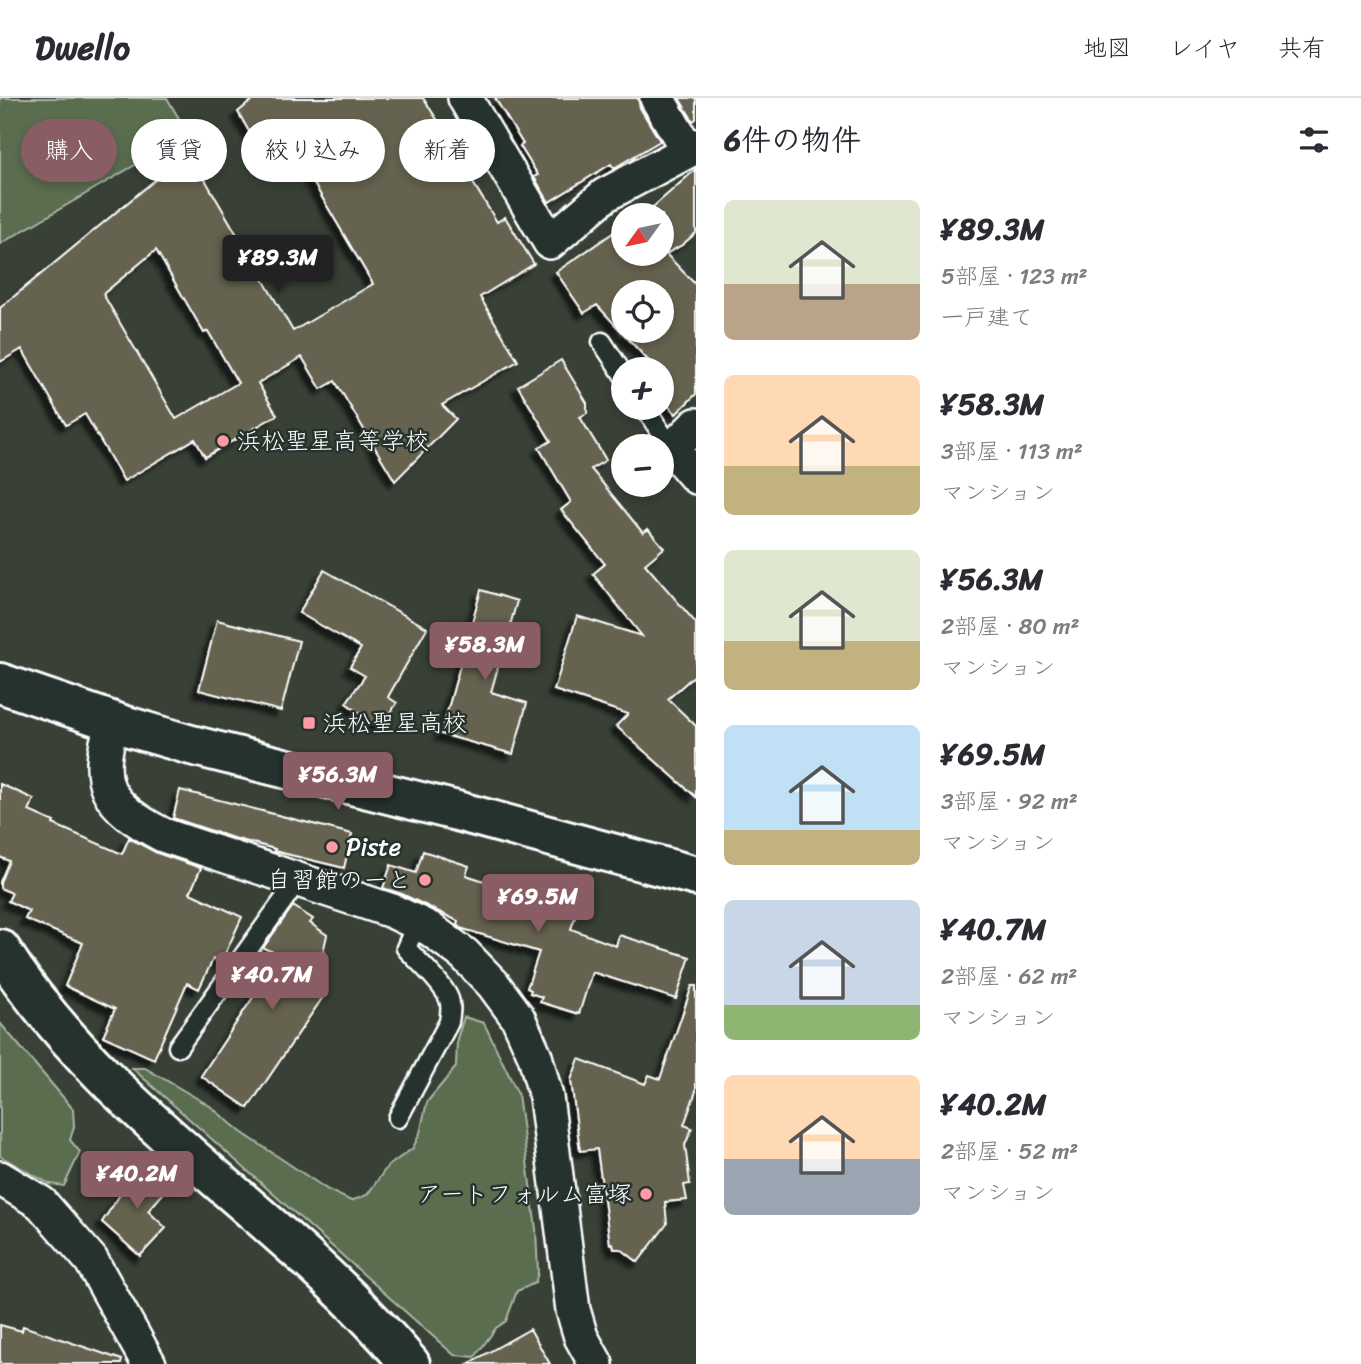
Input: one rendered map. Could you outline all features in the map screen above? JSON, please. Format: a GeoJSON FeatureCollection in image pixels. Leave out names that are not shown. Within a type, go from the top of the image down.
{"type":"FeatureCollection","features":[{"type":"Feature","properties":{"kind":"street"},"geometry":{"type":"LineString","coordinates":[[465,98],[550,242],[605,195],[692,148],[657,98]]}},
{"type":"Feature","properties":{"kind":"street"},"geometry":{"type":"LineString","coordinates":[[674,447],[696,425]]}},
{"type":"Feature","properties":{"kind":"street"},"geometry":{"type":"LineString","coordinates":[[674,451],[696,477]]}},
{"type":"Feature","properties":{"kind":"street"},"geometry":{"type":"LineString","coordinates":[[0,683],[191,746],[457,811],[696,876]]}},
{"type":"Feature","properties":{"kind":"street"},"geometry":{"type":"LineString","coordinates":[[113,722],[105,745],[102,768],[108,791],[122,809],[141,824],[163,835],[392,911],[430,929],[464,954],[493,984],[517,1018],[535,1056],[546,1097],[573,1310],[581,1337],[596,1364]]}},
{"type":"Feature","properties":{"kind":"street"},"geometry":{"type":"LineString","coordinates":[[0,948],[42,1009],[102,1076],[332,1283],[372,1321],[410,1364]]}},
{"type":"Feature","properties":{"kind":"street"},"geometry":{"type":"LineString","coordinates":[[0,1178],[41,1203],[91,1260],[149,1364]]}},
{"type":"Feature","properties":{"kind":"lane"},"geometry":{"type":"LineString","coordinates":[[602,342],[612,357]]}},
{"type":"Feature","properties":{"kind":"lane"},"geometry":{"type":"LineString","coordinates":[[178,1047],[288,894],[293,878]]}},
{"type":"Feature","properties":{"kind":"lane"},"geometry":{"type":"LineString","coordinates":[[398,1118],[449,1022],[451,1010],[449,999],[442,989],[405,948],[417,923]]}},
{"type":"Feature","properties":{"kind":"green space"},"geometry":{"type":"Polygon","coordinates":[[[0,98],[167,98],[179,119],[131,119],[131,167],[117,176],[117,119],[21,119],[21,182],[106,182],[0,244],[0,98]]]}},
{"type":"Feature","properties":{"kind":"green space"},"geometry":{"type":"Polygon","coordinates":[[[464,1017],[484,1023],[518,1094],[536,1229],[538,1273],[535,1283],[517,1291],[506,1321],[496,1328],[475,1357],[454,1355],[132,1068],[145,1068],[210,1106],[241,1132],[328,1190],[351,1201],[367,1195],[387,1167],[413,1148],[420,1133],[427,1102],[456,1067],[457,1039],[464,1017]]]}},
{"type":"Feature","properties":{"kind":"green space"},"geometry":{"type":"Polygon","coordinates":[[[0,1023],[73,1109],[74,1127],[70,1140],[80,1152],[64,1186],[50,1184],[0,1156],[0,1023]]]}},
{"type":"Feature","properties":{"kind":"building"},"geometry":{"type":"Polygon","coordinates":[[[255,98],[423,98],[437,119],[399,119],[399,182],[473,182],[497,222],[505,217],[534,264],[480,297],[518,361],[442,405],[456,419],[395,481],[335,381],[321,389],[302,357],[258,383],[277,415],[205,457],[195,439],[124,481],[85,414],[66,425],[22,349],[0,362],[0,308],[153,182],[206,182],[293,331],[373,284],[313,182],[385,182],[385,119],[242,119],[238,112],[255,98]],[[156,250],[103,294],[176,419],[238,383],[208,331],[204,333],[156,250]]]}},
{"type":"Feature","properties":{"kind":"building"},"geometry":{"type":"Polygon","coordinates":[[[495,98],[638,98],[640,108],[660,141],[614,168],[611,164],[549,202],[534,177],[538,175],[520,146],[523,144],[495,98]]]}},
{"type":"Feature","properties":{"kind":"building"},"geometry":{"type":"Polygon","coordinates":[[[679,98],[696,98],[696,119],[693,121],[679,98]]]}},
{"type":"Feature","properties":{"kind":"building"},"geometry":{"type":"Polygon","coordinates":[[[696,169],[696,233],[674,250],[674,203],[658,203],[696,169]]]}},
{"type":"Feature","properties":{"kind":"building"},"geometry":{"type":"Polygon","coordinates":[[[611,234],[611,266],[674,266],[674,262],[696,285],[696,394],[676,414],[674,357],[645,357],[632,343],[674,343],[674,280],[611,280],[611,320],[597,305],[584,313],[556,272],[611,234]]]}},
{"type":"Feature","properties":{"kind":"building"},"geometry":{"type":"Polygon","coordinates":[[[561,360],[587,403],[587,413],[580,417],[606,460],[591,469],[611,497],[643,533],[648,529],[664,548],[645,564],[696,623],[696,674],[668,699],[696,726],[696,797],[616,726],[628,714],[554,690],[577,616],[642,636],[593,574],[605,564],[561,510],[571,502],[539,448],[551,441],[518,386],[561,360]]]}},
{"type":"Feature","properties":{"kind":"building"},"geometry":{"type":"Polygon","coordinates":[[[324,570],[427,628],[388,697],[397,703],[380,728],[346,703],[365,676],[350,667],[361,648],[299,613],[324,570]]]}},
{"type":"Feature","properties":{"kind":"building"},"geometry":{"type":"Polygon","coordinates":[[[481,590],[517,601],[491,692],[527,703],[513,754],[441,734],[481,590]]]}},
{"type":"Feature","properties":{"kind":"building"},"geometry":{"type":"Polygon","coordinates":[[[217,620],[299,641],[281,711],[199,690],[217,620]]]}},
{"type":"Feature","properties":{"kind":"building"},"geometry":{"type":"Polygon","coordinates":[[[0,784],[34,799],[29,811],[122,854],[129,838],[157,853],[201,868],[190,893],[242,917],[221,963],[213,959],[199,989],[187,983],[154,1059],[103,1036],[115,1009],[65,986],[83,943],[25,919],[29,911],[8,901],[12,893],[0,888],[9,861],[0,857],[0,784]]]}},
{"type":"Feature","properties":{"kind":"building"},"geometry":{"type":"Polygon","coordinates":[[[180,790],[352,834],[344,868],[274,851],[275,849],[173,818],[180,790]]]}},
{"type":"Feature","properties":{"kind":"building"},"geometry":{"type":"Polygon","coordinates":[[[423,851],[469,866],[466,875],[577,911],[571,929],[616,946],[619,935],[690,957],[676,999],[592,972],[579,1014],[540,1002],[542,997],[530,993],[531,990],[527,988],[539,952],[460,928],[458,921],[402,894],[383,888],[391,865],[416,873],[423,851]]]}},
{"type":"Feature","properties":{"kind":"building"},"geometry":{"type":"Polygon","coordinates":[[[293,906],[313,919],[310,923],[327,935],[314,991],[325,994],[248,1108],[201,1076],[281,955],[263,948],[293,906]]]}},
{"type":"Feature","properties":{"kind":"building"},"geometry":{"type":"Polygon","coordinates":[[[692,986],[696,986],[696,1091],[684,1125],[692,1128],[685,1145],[690,1184],[684,1185],[687,1200],[665,1202],[667,1224],[638,1262],[621,1249],[614,1249],[613,1243],[610,1244],[597,1149],[580,1151],[571,1080],[579,1059],[645,1084],[649,1075],[660,1079],[692,986]]]}},
{"type":"Feature","properties":{"kind":"building"},"geometry":{"type":"Polygon","coordinates":[[[141,1163],[168,1188],[148,1211],[166,1228],[140,1256],[102,1222],[141,1163]]]}},
{"type":"Feature","properties":{"kind":"building"},"geometry":{"type":"Polygon","coordinates":[[[0,1325],[22,1331],[23,1326],[122,1360],[121,1364],[0,1364],[0,1325]]]}},
{"type":"Feature","properties":{"kind":"building"},"geometry":{"type":"Polygon","coordinates":[[[530,1329],[550,1364],[468,1364],[530,1329]]]}},
{"type":"Feature","properties":{"kind":"place","name":"浜松聖星高等学校"},"geometry":{"type":"Point","coordinates":[223,441]}},
{"type":"Feature","properties":{"kind":"place","name":"浜松聖星高校"},"geometry":{"type":"Point","coordinates":[309,723]}},
{"type":"Feature","properties":{"kind":"place","name":"Piste"},"geometry":{"type":"Point","coordinates":[332,847]}},
{"type":"Feature","properties":{"kind":"place","name":"自習館のーと"},"geometry":{"type":"Point","coordinates":[425,880]}},
{"type":"Feature","properties":{"kind":"place","name":"アートフォルム富塚"},"geometry":{"type":"Point","coordinates":[646,1194]}}]}
